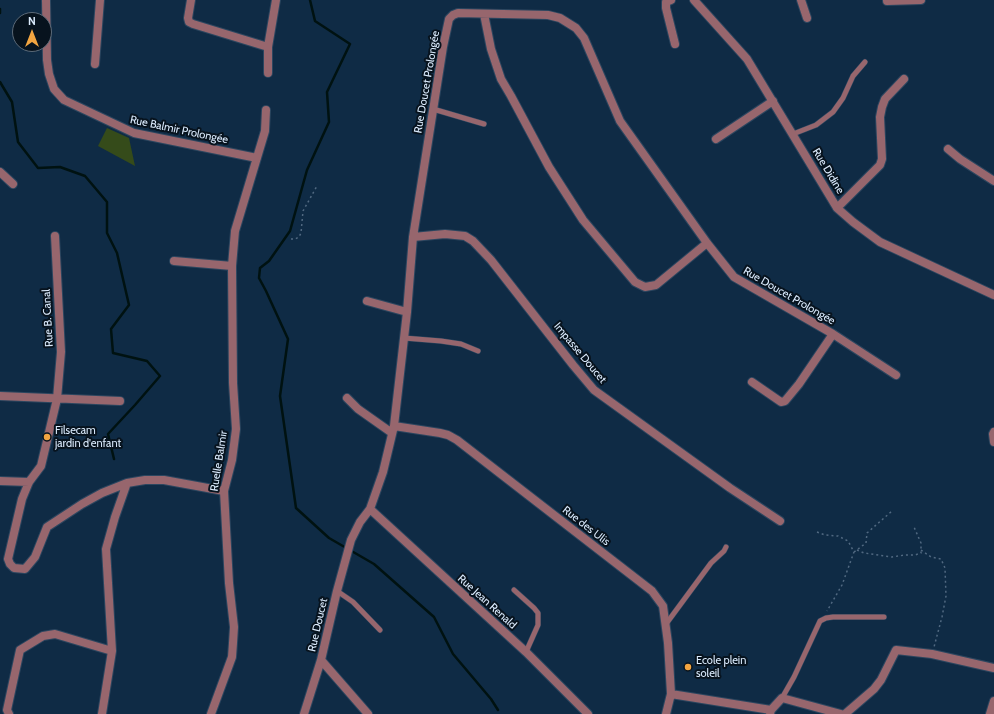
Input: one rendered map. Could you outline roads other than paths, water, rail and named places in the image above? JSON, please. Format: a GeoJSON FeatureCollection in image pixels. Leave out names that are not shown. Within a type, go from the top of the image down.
{"type":"FeatureCollection","features":[{"type":"Feature","properties":{"kind":"street","name":"Rue Balmir Prolongée"},"geometry":{"type":"LineString","coordinates":[[46,0],[47,60],[49,74],[54,90],[64,100],[134,133],[257,158]]}},
{"type":"Feature","properties":{"kind":"street"},"geometry":{"type":"LineString","coordinates":[[95,64],[100,0]]}},
{"type":"Feature","properties":{"kind":"street"},"geometry":{"type":"LineString","coordinates":[[191,0],[188,18],[193,24],[268,47]]}},
{"type":"Feature","properties":{"kind":"street"},"geometry":{"type":"LineString","coordinates":[[268,73],[268,47],[276,0]]}},
{"type":"Feature","properties":{"kind":"street"},"geometry":{"type":"LineString","coordinates":[[671,0],[666,2],[666,8],[675,44]]}},
{"type":"Feature","properties":{"kind":"street","name":"Rue Didine"},"geometry":{"type":"LineString","coordinates":[[694,0],[747,59],[837,208],[880,242],[994,295]]}},
{"type":"Feature","properties":{"kind":"street"},"geometry":{"type":"LineString","coordinates":[[801,0],[807,18]]}},
{"type":"Feature","properties":{"kind":"street"},"geometry":{"type":"LineString","coordinates":[[887,1],[921,0]]}},
{"type":"Feature","properties":{"kind":"street","name":"Rue Doucet Prolongée"},"geometry":{"type":"LineString","coordinates":[[351,540],[360,522],[370,509],[393,430],[407,312],[413,237],[444,41],[449,19],[458,13],[548,15],[560,18],[576,28],[584,38],[620,121],[707,243],[734,277],[833,334],[896,375]]}},
{"type":"Feature","properties":{"kind":"street"},"geometry":{"type":"LineString","coordinates":[[484,14],[491,49],[501,79],[548,168],[584,220],[635,282],[645,287],[656,285],[707,243]]}},
{"type":"Feature","properties":{"kind":"street"},"geometry":{"type":"LineString","coordinates":[[837,208],[880,165],[882,159],[880,117],[882,107],[885,99],[904,79]]}},
{"type":"Feature","properties":{"kind":"street"},"geometry":{"type":"LineString","coordinates":[[716,139],[773,101]]}},
{"type":"Feature","properties":{"kind":"street","name":"Ruelle Balmir"},"geometry":{"type":"LineString","coordinates":[[211,714],[232,656],[234,627],[229,583],[224,491],[232,460],[236,429],[233,383],[232,266],[235,231],[265,131],[266,110]]}},
{"type":"Feature","properties":{"kind":"street"},"geometry":{"type":"LineString","coordinates":[[948,149],[960,159],[994,180]]}},
{"type":"Feature","properties":{"kind":"street"},"geometry":{"type":"LineString","coordinates":[[0,172],[13,184]]}},
{"type":"Feature","properties":{"kind":"street","name":"Impasse Doucet"},"geometry":{"type":"LineString","coordinates":[[413,237],[445,234],[465,236],[473,241],[491,260],[572,365],[594,390],[730,488],[780,521]]}},
{"type":"Feature","properties":{"kind":"street","name":"Rue B. Canal"},"geometry":{"type":"LineString","coordinates":[[55,236],[61,352],[57,399],[41,466],[29,482],[22,498],[8,559],[14,568],[25,569],[35,556],[47,527],[82,504],[102,493],[127,483]]}},
{"type":"Feature","properties":{"kind":"street"},"geometry":{"type":"LineString","coordinates":[[174,261],[232,266]]}},
{"type":"Feature","properties":{"kind":"street"},"geometry":{"type":"LineString","coordinates":[[367,302],[407,312]]}},
{"type":"Feature","properties":{"kind":"street"},"geometry":{"type":"LineString","coordinates":[[752,382],[781,402],[785,401],[799,384],[833,334]]}},
{"type":"Feature","properties":{"kind":"street"},"geometry":{"type":"LineString","coordinates":[[0,396],[120,401]]}},
{"type":"Feature","properties":{"kind":"street"},"geometry":{"type":"LineString","coordinates":[[347,398],[358,410],[393,430]]}},
{"type":"Feature","properties":{"kind":"street","name":"Rue des Ulis"},"geometry":{"type":"LineString","coordinates":[[393,430],[440,433],[457,440],[652,591],[663,606],[666,624],[671,694],[666,714]]}},
{"type":"Feature","properties":{"kind":"street"},"geometry":{"type":"LineString","coordinates":[[994,432],[994,442]]}},
{"type":"Feature","properties":{"kind":"street"},"geometry":{"type":"LineString","coordinates":[[102,714],[112,652],[106,549],[127,483],[145,480],[164,480],[224,491]]}},
{"type":"Feature","properties":{"kind":"street"},"geometry":{"type":"LineString","coordinates":[[0,481],[29,482]]}},
{"type":"Feature","properties":{"kind":"street","name":"Rue Jean Renald"},"geometry":{"type":"LineString","coordinates":[[370,509],[526,652],[588,714]]}},
{"type":"Feature","properties":{"kind":"street","name":"Rue Doucet"},"geometry":{"type":"LineString","coordinates":[[304,714],[321,660],[344,562],[351,540]]}},
{"type":"Feature","properties":{"kind":"street"},"geometry":{"type":"LineString","coordinates":[[9,714],[7,710],[20,650],[43,636],[55,634],[112,652]]}},
{"type":"Feature","properties":{"kind":"street"},"geometry":{"type":"LineString","coordinates":[[845,714],[878,685],[896,650],[932,654],[994,668]]}},
{"type":"Feature","properties":{"kind":"street"},"geometry":{"type":"LineString","coordinates":[[321,660],[368,714]]}},
{"type":"Feature","properties":{"kind":"street"},"geometry":{"type":"LineString","coordinates":[[671,694],[770,712],[782,698],[841,714]]}},
{"type":"Feature","properties":{"kind":"street"},"geometry":{"type":"LineString","coordinates":[[990,714],[994,701]]}},
{"type":"Feature","properties":{"kind":"lane"},"geometry":{"type":"LineString","coordinates":[[793,134],[816,124],[834,112],[843,98],[853,76],[865,62]]}},
{"type":"Feature","properties":{"kind":"lane"},"geometry":{"type":"LineString","coordinates":[[433,109],[484,124]]}},
{"type":"Feature","properties":{"kind":"lane"},"geometry":{"type":"LineString","coordinates":[[404,338],[461,344],[478,351]]}},
{"type":"Feature","properties":{"kind":"lane"},"geometry":{"type":"LineString","coordinates":[[666,624],[711,563],[724,551],[726,547]]}},
{"type":"Feature","properties":{"kind":"lane"},"geometry":{"type":"LineString","coordinates":[[514,590],[538,613],[538,625],[526,652]]}},
{"type":"Feature","properties":{"kind":"lane"},"geometry":{"type":"LineString","coordinates":[[337,591],[353,602],[380,630]]}},
{"type":"Feature","properties":{"kind":"lane"},"geometry":{"type":"LineString","coordinates":[[782,698],[820,622],[826,618],[833,617],[884,617]]}},
{"type":"Feature","properties":{"kind":"waterway"},"geometry":{"type":"LineString","coordinates":[[310,0],[315,21],[350,44],[327,92],[329,122],[307,170],[290,231],[269,261],[260,268],[259,278],[288,339],[280,396],[296,508],[329,538],[374,564],[434,617],[453,654],[491,699],[498,710]]}},
{"type":"Feature","properties":{"kind":"waterway"},"geometry":{"type":"LineString","coordinates":[[0,82],[12,102],[18,142],[38,168],[60,167],[85,176],[107,202],[107,233],[117,253],[129,305],[111,329],[113,353],[147,361],[160,376],[108,434],[114,459]]}},
{"type":"Feature","properties":{"kind":"place","name":"Filsecam jardin d'enfant"},"geometry":{"type":"Point","coordinates":[47,437]}},
{"type":"Feature","properties":{"kind":"place","name":"Ecole plein soleil"},"geometry":{"type":"Point","coordinates":[688,667]}}]}
